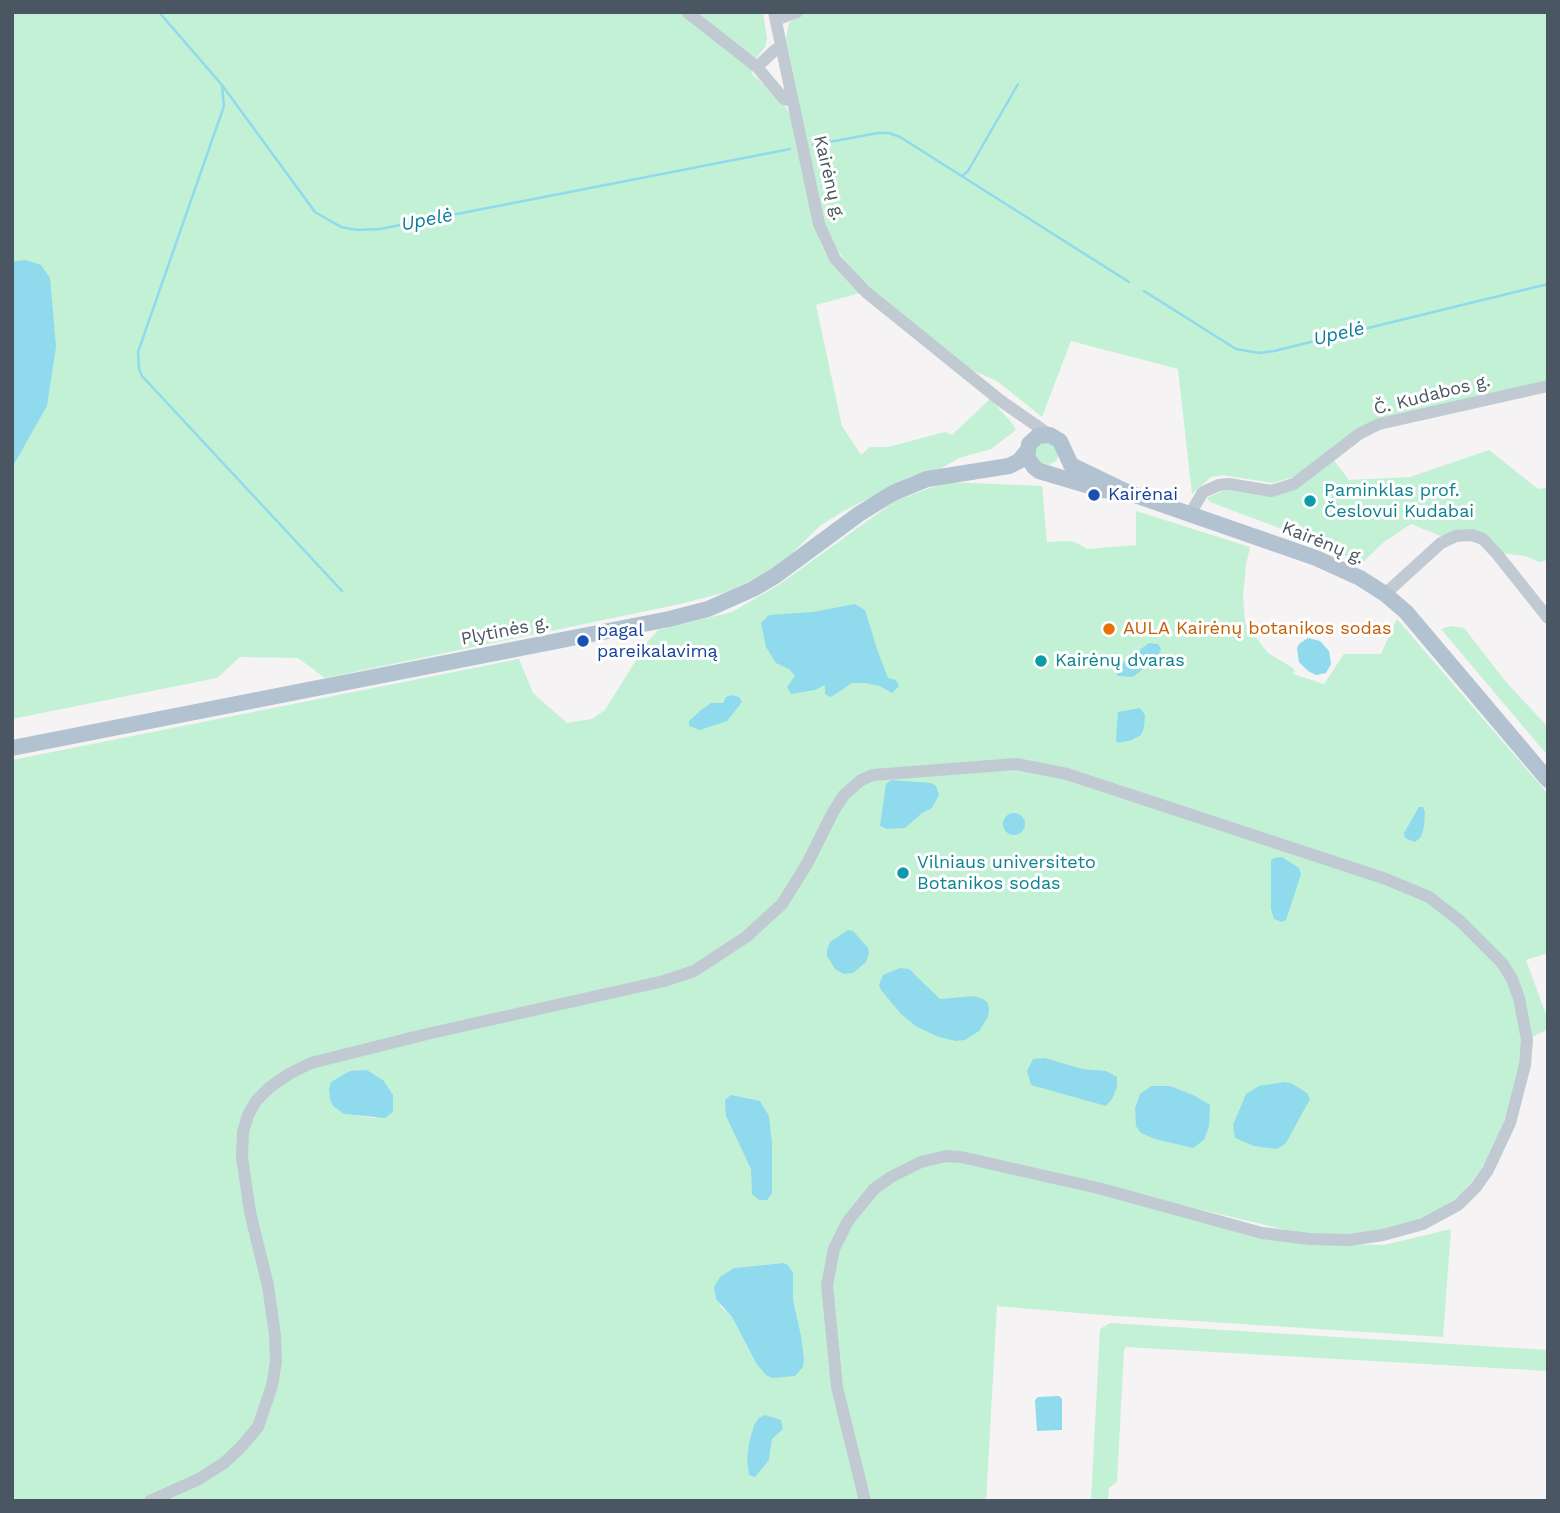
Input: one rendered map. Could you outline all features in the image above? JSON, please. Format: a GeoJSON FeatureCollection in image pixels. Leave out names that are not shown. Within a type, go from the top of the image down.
{"type":"FeatureCollection","features":[{"type":"Feature","properties":{"kind":"main road"},"geometry":{"type":"LineString","coordinates":[[1050,435],[1060,441],[1065,453],[1061,464],[1045,472],[1030,463],[1028,447],[1038,436],[1050,435]]}},
{"type":"Feature","properties":{"kind":"main road","name":"Plytinės g."},"geometry":{"type":"LineString","coordinates":[[12,747],[708,609],[775,576],[859,514],[893,493],[927,479],[1009,466],[1018,461],[1028,447]]}},
{"type":"Feature","properties":{"kind":"main road","name":"Kairėnų g."},"geometry":{"type":"LineString","coordinates":[[1065,453],[1071,464],[1079,470],[1129,493],[1341,568],[1385,594],[1423,631],[1548,780]]}},
{"type":"Feature","properties":{"kind":"main road","name":"Plytinės g."},"geometry":{"type":"LineString","coordinates":[[972,472],[1045,472]]}},
{"type":"Feature","properties":{"kind":"main road","name":"Kairėnų g."},"geometry":{"type":"LineString","coordinates":[[1045,472],[1103,490],[1129,493]]}},
{"type":"Feature","properties":{"kind":"street"},"geometry":{"type":"LineString","coordinates":[[687,12],[757,67],[784,99],[792,101]]}},
{"type":"Feature","properties":{"kind":"street"},"geometry":{"type":"LineString","coordinates":[[775,16],[797,12]]}},
{"type":"Feature","properties":{"kind":"street","name":"Kairėnų g."},"geometry":{"type":"LineString","coordinates":[[775,16],[818,224],[835,259],[866,292],[1001,401],[1050,435]]}},
{"type":"Feature","properties":{"kind":"street"},"geometry":{"type":"LineString","coordinates":[[757,67],[781,47]]}},
{"type":"Feature","properties":{"kind":"street","name":"Č. Kudabos g."},"geometry":{"type":"LineString","coordinates":[[1190,514],[1203,492],[1219,485],[1229,484],[1271,491],[1294,484],[1359,434],[1379,424],[1548,386]]}},
{"type":"Feature","properties":{"kind":"street","name":"Kairėnų g."},"geometry":{"type":"LineString","coordinates":[[1001,401],[1023,428],[1028,447]]}},
{"type":"Feature","properties":{"kind":"street"},"geometry":{"type":"LineString","coordinates":[[1385,594],[1441,543],[1456,536],[1472,535],[1483,539],[1548,618]]}},
{"type":"Feature","properties":{"kind":"street"},"geometry":{"type":"LineString","coordinates":[[150,1501],[199,1479],[224,1463],[240,1448],[258,1427],[272,1386],[276,1361],[275,1335],[268,1286],[250,1212],[242,1157],[243,1132],[256,1101],[270,1087],[311,1063],[664,981],[694,971],[746,937],[782,904],[807,864],[833,812],[844,795],[862,779],[896,772],[1016,764],[1067,774],[1386,879],[1429,897],[1460,921],[1502,963],[1519,998],[1525,1018],[1527,1040],[1525,1065],[1510,1123],[1488,1170],[1476,1187],[1458,1205],[1423,1224],[1383,1235],[1349,1240],[1310,1239],[1262,1233],[1098,1188],[961,1157],[946,1156],[921,1162],[874,1189],[848,1221],[834,1249],[827,1286],[837,1387],[865,1501]]}},
{"type":"Feature","properties":{"kind":"green space"},"geometry":{"type":"Polygon","coordinates":[[[12,12],[763,12],[767,39],[765,47],[754,61],[752,74],[782,101],[788,111],[794,124],[816,230],[823,249],[831,264],[860,293],[816,305],[842,426],[861,455],[870,447],[888,447],[945,432],[952,435],[990,399],[1016,430],[991,449],[959,458],[940,469],[912,476],[842,512],[821,525],[787,558],[762,575],[727,592],[325,678],[298,658],[240,657],[217,678],[12,719],[12,468],[47,406],[26,260],[12,261],[12,12]]]}},
{"type":"Feature","properties":{"kind":"green space"},"geometry":{"type":"Polygon","coordinates":[[[803,12],[1548,12],[1548,382],[1393,417],[1294,477],[1272,483],[1223,475],[1211,477],[1192,494],[1178,369],[1071,341],[1042,417],[997,381],[965,367],[860,280],[837,250],[823,219],[786,38],[789,23],[803,12]]]}},
{"type":"Feature","properties":{"kind":"green space"},"geometry":{"type":"Polygon","coordinates":[[[1049,440],[1059,454],[1056,461],[1047,466],[1036,462],[1033,448],[1049,440]]]}},
{"type":"Feature","properties":{"kind":"green space"},"geometry":{"type":"Polygon","coordinates":[[[1489,450],[1538,489],[1548,487],[1548,560],[1539,562],[1525,556],[1501,553],[1483,535],[1443,537],[1411,524],[1384,542],[1362,563],[1309,539],[1210,502],[1207,498],[1225,490],[1265,496],[1332,458],[1349,480],[1410,477],[1489,450]]]}},
{"type":"Feature","properties":{"kind":"green space"},"geometry":{"type":"Polygon","coordinates":[[[946,482],[1042,486],[1047,542],[1072,541],[1088,549],[1136,545],[1136,511],[1250,547],[1243,596],[1245,623],[1268,653],[1293,668],[1293,674],[1324,684],[1344,654],[1381,654],[1397,619],[1548,794],[1548,953],[1526,960],[1548,1020],[1548,1029],[1524,1041],[1517,1079],[1499,1137],[1480,1171],[1462,1193],[1440,1211],[1384,1232],[1320,1236],[994,1160],[1301,1243],[1384,1245],[1451,1229],[1443,1337],[997,1306],[986,1501],[12,1501],[12,760],[519,659],[533,693],[567,723],[592,719],[605,710],[646,644],[658,630],[732,612],[780,584],[895,501],[946,482]],[[367,1070],[344,1114],[375,1118],[383,1080],[367,1070]],[[783,1263],[734,1268],[720,1306],[732,1317],[756,1363],[804,1359],[793,1300],[793,1273],[783,1263]],[[754,1425],[747,1461],[749,1475],[769,1460],[772,1439],[779,1432],[754,1425]]]}},
{"type":"Feature","properties":{"kind":"green space"},"geometry":{"type":"Polygon","coordinates":[[[1451,626],[1464,628],[1506,682],[1548,727],[1548,756],[1441,629],[1451,626]]]}},
{"type":"Feature","properties":{"kind":"green space"},"geometry":{"type":"Polygon","coordinates":[[[1110,1323],[1548,1350],[1548,1371],[1126,1347],[1117,1482],[1109,1488],[1108,1501],[1091,1501],[1100,1329],[1110,1323]]]}},
{"type":"Feature","properties":{"kind":"water"},"geometry":{"type":"Polygon","coordinates":[[[26,260],[41,265],[50,278],[56,347],[47,406],[12,468],[12,261],[26,260]]]}},
{"type":"Feature","properties":{"kind":"water"},"geometry":{"type":"Polygon","coordinates":[[[855,604],[865,610],[888,678],[896,680],[899,686],[892,693],[880,686],[852,683],[831,697],[825,694],[825,685],[815,690],[791,694],[787,687],[795,676],[789,669],[776,663],[766,647],[761,623],[769,615],[813,612],[855,604]]]}},
{"type":"Feature","properties":{"kind":"water"},"geometry":{"type":"Polygon","coordinates":[[[1308,638],[1320,641],[1329,651],[1331,664],[1326,673],[1316,675],[1299,662],[1297,648],[1308,638]]]}},
{"type":"Feature","properties":{"kind":"water"},"geometry":{"type":"Polygon","coordinates":[[[1149,643],[1158,644],[1161,649],[1158,657],[1133,677],[1117,676],[1117,667],[1149,643]]]}},
{"type":"Feature","properties":{"kind":"water"},"geometry":{"type":"Polygon","coordinates":[[[726,697],[739,697],[742,702],[727,721],[700,730],[689,726],[689,721],[700,711],[711,703],[723,703],[726,697]]]}},
{"type":"Feature","properties":{"kind":"water"},"geometry":{"type":"Polygon","coordinates":[[[1140,708],[1145,715],[1141,735],[1118,743],[1118,712],[1140,708]]]}},
{"type":"Feature","properties":{"kind":"water"},"geometry":{"type":"Polygon","coordinates":[[[891,780],[931,783],[936,786],[939,795],[932,808],[905,828],[887,829],[880,826],[886,784],[891,780]]]}},
{"type":"Feature","properties":{"kind":"water"},"geometry":{"type":"Polygon","coordinates":[[[1419,807],[1423,807],[1425,812],[1424,826],[1421,837],[1415,842],[1405,838],[1404,833],[1419,807]]]}},
{"type":"Feature","properties":{"kind":"water"},"geometry":{"type":"Polygon","coordinates":[[[1010,813],[1018,813],[1025,820],[1025,828],[1018,835],[1010,835],[1003,828],[1003,820],[1010,813]]]}},
{"type":"Feature","properties":{"kind":"water"},"geometry":{"type":"Polygon","coordinates":[[[1282,857],[1299,868],[1301,874],[1286,920],[1282,922],[1274,919],[1271,909],[1271,861],[1282,857]]]}},
{"type":"Feature","properties":{"kind":"water"},"geometry":{"type":"Polygon","coordinates":[[[848,930],[853,931],[868,948],[869,953],[866,962],[853,973],[844,974],[835,969],[827,956],[827,950],[830,942],[848,930]]]}},
{"type":"Feature","properties":{"kind":"water"},"geometry":{"type":"Polygon","coordinates":[[[900,968],[909,969],[940,999],[974,996],[983,999],[988,1003],[989,1010],[988,1017],[979,1031],[965,1040],[956,1041],[917,1027],[901,1014],[879,985],[883,975],[900,968]]]}},
{"type":"Feature","properties":{"kind":"water"},"geometry":{"type":"Polygon","coordinates":[[[1045,1058],[1082,1069],[1106,1071],[1117,1077],[1117,1087],[1112,1099],[1106,1106],[1031,1085],[1027,1071],[1033,1059],[1045,1058]]]}},
{"type":"Feature","properties":{"kind":"water"},"geometry":{"type":"Polygon","coordinates":[[[367,1070],[383,1080],[393,1095],[393,1112],[385,1118],[344,1114],[333,1106],[330,1099],[331,1082],[350,1071],[367,1070]]]}},
{"type":"Feature","properties":{"kind":"water"},"geometry":{"type":"Polygon","coordinates":[[[1291,1083],[1307,1093],[1310,1099],[1286,1143],[1277,1149],[1254,1146],[1235,1138],[1233,1125],[1246,1094],[1259,1086],[1291,1083]]]}},
{"type":"Feature","properties":{"kind":"water"},"geometry":{"type":"Polygon","coordinates":[[[1151,1086],[1170,1086],[1210,1105],[1209,1126],[1204,1140],[1193,1148],[1155,1139],[1141,1133],[1136,1126],[1135,1108],[1140,1094],[1151,1086]]]}},
{"type":"Feature","properties":{"kind":"water"},"geometry":{"type":"Polygon","coordinates":[[[731,1095],[760,1101],[769,1116],[772,1193],[767,1200],[759,1200],[752,1194],[751,1169],[726,1116],[725,1100],[731,1095]]]}},
{"type":"Feature","properties":{"kind":"water"},"geometry":{"type":"Polygon","coordinates":[[[783,1263],[788,1265],[793,1273],[793,1300],[804,1359],[803,1367],[795,1376],[772,1378],[756,1363],[732,1317],[716,1299],[714,1287],[720,1277],[734,1268],[783,1263]]]}},
{"type":"Feature","properties":{"kind":"water"},"geometry":{"type":"Polygon","coordinates":[[[1059,1396],[1062,1399],[1062,1430],[1037,1431],[1035,1400],[1038,1397],[1059,1396]]]}},
{"type":"Feature","properties":{"kind":"water"},"geometry":{"type":"Polygon","coordinates":[[[765,1415],[781,1420],[783,1429],[772,1439],[769,1460],[755,1477],[749,1475],[749,1443],[754,1425],[765,1415]]]}},
{"type":"Feature","properties":{"kind":"waterway","name":"Upelė"},"geometry":{"type":"LineString","coordinates":[[159,12],[222,85],[315,212],[341,227],[357,230],[380,229],[790,149]]}},
{"type":"Feature","properties":{"kind":"waterway"},"geometry":{"type":"LineString","coordinates":[[963,175],[968,171],[1018,84]]}},
{"type":"Feature","properties":{"kind":"waterway"},"geometry":{"type":"LineString","coordinates":[[222,86],[224,106],[138,352],[139,369],[142,376],[342,591]]}},
{"type":"Feature","properties":{"kind":"waterway","name":"Upelė"},"geometry":{"type":"LineString","coordinates":[[813,145],[878,133],[900,137],[1129,282]]}},
{"type":"Feature","properties":{"kind":"waterway","name":"Upelė"},"geometry":{"type":"LineString","coordinates":[[1144,291],[1236,349],[1259,353],[1548,284]]}},
{"type":"Feature","properties":{"kind":"place","name":"Kairėnai"},"geometry":{"type":"Point","coordinates":[1094,495]}},
{"type":"Feature","properties":{"kind":"place","name":"Paminklas prof. Česlovui Kudabai"},"geometry":{"type":"Point","coordinates":[1310,501]}},
{"type":"Feature","properties":{"kind":"place","name":"AULA Kairėnų botanikos sodas"},"geometry":{"type":"Point","coordinates":[1109,629]}},
{"type":"Feature","properties":{"kind":"place","name":"pagal pareikalavimą"},"geometry":{"type":"Point","coordinates":[583,641]}},
{"type":"Feature","properties":{"kind":"place","name":"Kairėnų dvaras"},"geometry":{"type":"Point","coordinates":[1041,661]}},
{"type":"Feature","properties":{"kind":"place","name":"Vilniaus universiteto Botanikos sodas"},"geometry":{"type":"Point","coordinates":[903,873]}}]}
